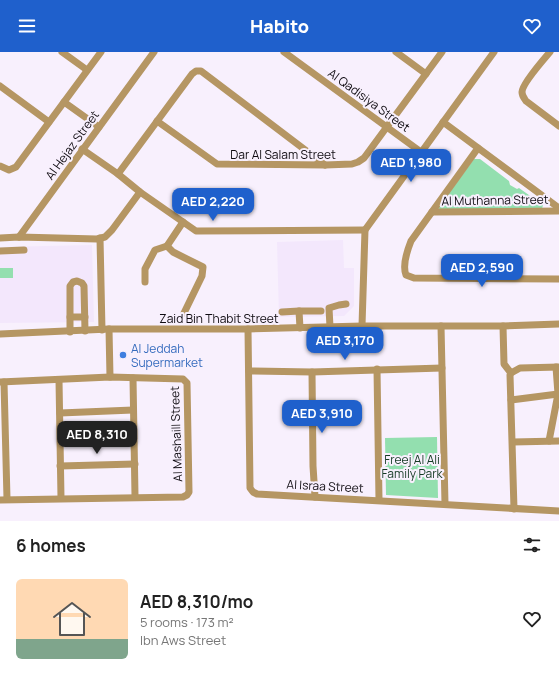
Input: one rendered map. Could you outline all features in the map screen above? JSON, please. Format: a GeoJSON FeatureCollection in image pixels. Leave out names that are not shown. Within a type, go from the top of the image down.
{"type":"FeatureCollection","features":[{"type":"Feature","properties":{"kind":"street"},"geometry":{"type":"LineString","coordinates":[[62,52],[87,70]]}},
{"type":"Feature","properties":{"kind":"street"},"geometry":{"type":"LineString","coordinates":[[0,166],[9,170],[16,167],[101,52]]}},
{"type":"Feature","properties":{"kind":"street","name":"Al Hejaz Street"},"geometry":{"type":"LineString","coordinates":[[18,236],[154,52]]}},
{"type":"Feature","properties":{"kind":"street","name":"Al Qadisiya Street"},"geometry":{"type":"LineString","coordinates":[[284,52],[421,152]]}},
{"type":"Feature","properties":{"kind":"street"},"geometry":{"type":"LineString","coordinates":[[396,52],[426,74]]}},
{"type":"Feature","properties":{"kind":"street","name":"Dar Al Salam Street"},"geometry":{"type":"LineString","coordinates":[[157,121],[217,164],[325,165],[358,162],[364,158],[442,52]]}},
{"type":"Feature","properties":{"kind":"street"},"geometry":{"type":"LineString","coordinates":[[362,326],[365,230],[494,52]]}},
{"type":"Feature","properties":{"kind":"street"},"geometry":{"type":"LineString","coordinates":[[550,52],[525,84],[522,93],[526,101],[559,126]]}},
{"type":"Feature","properties":{"kind":"street"},"geometry":{"type":"LineString","coordinates":[[118,174],[192,74],[196,71],[201,71],[325,165]]}},
{"type":"Feature","properties":{"kind":"street"},"geometry":{"type":"LineString","coordinates":[[0,86],[49,122]]}},
{"type":"Feature","properties":{"kind":"street"},"geometry":{"type":"LineString","coordinates":[[64,102],[98,127]]}},
{"type":"Feature","properties":{"kind":"street"},"geometry":{"type":"LineString","coordinates":[[443,122],[559,209]]}},
{"type":"Feature","properties":{"kind":"street"},"geometry":{"type":"LineString","coordinates":[[478,148],[411,241],[407,251],[404,269],[409,277],[414,278],[559,279]]}},
{"type":"Feature","properties":{"kind":"street"},"geometry":{"type":"LineString","coordinates":[[82,149],[193,229],[201,232],[365,230]]}},
{"type":"Feature","properties":{"kind":"street"},"geometry":{"type":"LineString","coordinates":[[0,238],[18,236],[105,237],[112,230],[140,192]]}},
{"type":"Feature","properties":{"kind":"street","name":"Al Muthanna Street"},"geometry":{"type":"LineString","coordinates":[[432,212],[559,209]]}},
{"type":"Feature","properties":{"kind":"street"},"geometry":{"type":"LineString","coordinates":[[145,282],[145,270],[154,252],[158,248],[167,246],[183,222]]}},
{"type":"Feature","properties":{"kind":"street"},"geometry":{"type":"LineString","coordinates":[[100,238],[110,377]]}},
{"type":"Feature","properties":{"kind":"street"},"geometry":{"type":"LineString","coordinates":[[167,246],[173,252],[200,264],[203,267],[202,276],[184,313]]}},
{"type":"Feature","properties":{"kind":"street"},"geometry":{"type":"LineString","coordinates":[[0,251],[24,250]]}},
{"type":"Feature","properties":{"kind":"street"},"geometry":{"type":"LineString","coordinates":[[70,332],[70,286],[73,282],[77,281],[82,283],[84,286],[85,331]]}},
{"type":"Feature","properties":{"kind":"street"},"geometry":{"type":"LineString","coordinates":[[330,327],[330,308],[346,304]]}},
{"type":"Feature","properties":{"kind":"street"},"geometry":{"type":"LineString","coordinates":[[282,312],[320,311]]}},
{"type":"Feature","properties":{"kind":"street"},"geometry":{"type":"LineString","coordinates":[[299,312],[300,328]]}},
{"type":"Feature","properties":{"kind":"street"},"geometry":{"type":"LineString","coordinates":[[70,317],[85,317]]}},
{"type":"Feature","properties":{"kind":"street","name":"Zaid Bin Thabit Street"},"geometry":{"type":"LineString","coordinates":[[0,334],[106,330],[248,330],[362,326],[503,326],[559,324]]}},
{"type":"Feature","properties":{"kind":"street"},"geometry":{"type":"LineString","coordinates":[[441,326],[445,504]]}},
{"type":"Feature","properties":{"kind":"street"},"geometry":{"type":"LineString","coordinates":[[503,326],[504,364],[511,372],[514,509]]}},
{"type":"Feature","properties":{"kind":"street","name":"Al Israa Street"},"geometry":{"type":"LineString","coordinates":[[248,330],[250,488],[257,494],[559,511]]}},
{"type":"Feature","properties":{"kind":"street"},"geometry":{"type":"LineString","coordinates":[[511,372],[520,368],[557,367],[558,394],[549,441]]}},
{"type":"Feature","properties":{"kind":"street"},"geometry":{"type":"LineString","coordinates":[[249,371],[312,372],[442,368]]}},
{"type":"Feature","properties":{"kind":"street"},"geometry":{"type":"LineString","coordinates":[[377,369],[379,500]]}},
{"type":"Feature","properties":{"kind":"street"},"geometry":{"type":"LineString","coordinates":[[312,372],[313,466],[315,497]]}},
{"type":"Feature","properties":{"kind":"street","name":"Al Mashaill Street"},"geometry":{"type":"LineString","coordinates":[[2,382],[110,377],[183,379],[187,383],[188,493],[183,497],[135,496],[3,500]]}},
{"type":"Feature","properties":{"kind":"street"},"geometry":{"type":"LineString","coordinates":[[133,378],[135,496]]}},
{"type":"Feature","properties":{"kind":"street"},"geometry":{"type":"LineString","coordinates":[[59,380],[61,498]]}},
{"type":"Feature","properties":{"kind":"street"},"geometry":{"type":"LineString","coordinates":[[2,382],[3,500]]}},
{"type":"Feature","properties":{"kind":"street"},"geometry":{"type":"LineString","coordinates":[[511,400],[558,394]]}},
{"type":"Feature","properties":{"kind":"street"},"geometry":{"type":"LineString","coordinates":[[60,413],[133,410]]}},
{"type":"Feature","properties":{"kind":"street"},"geometry":{"type":"LineString","coordinates":[[513,442],[559,440]]}},
{"type":"Feature","properties":{"kind":"street"},"geometry":{"type":"LineString","coordinates":[[60,466],[135,464]]}},
{"type":"Feature","properties":{"kind":"shaded area"},"geometry":{"type":"Polygon","coordinates":[[[343,240],[344,268],[354,268],[354,306],[344,316],[279,317],[277,242],[343,240]]]}},
{"type":"Feature","properties":{"kind":"shaded area"},"geometry":{"type":"Polygon","coordinates":[[[92,245],[94,322],[0,323],[0,247],[92,245]]]}},
{"type":"Feature","properties":{"kind":"green space"},"geometry":{"type":"Polygon","coordinates":[[[474,159],[480,159],[509,181],[510,185],[517,189],[519,188],[543,205],[542,209],[441,210],[438,208],[474,159]]]}},
{"type":"Feature","properties":{"kind":"green space"},"geometry":{"type":"Polygon","coordinates":[[[0,268],[13,268],[13,278],[0,278],[0,268]]]}},
{"type":"Feature","properties":{"kind":"green space","name":"Freej Al Ali Family Park"},"geometry":{"type":"Polygon","coordinates":[[[437,437],[438,498],[386,495],[385,438],[437,437]]]}},
{"type":"Feature","properties":{"kind":"place","name":"Al Jeddah Supermarket"},"geometry":{"type":"Point","coordinates":[123,355]}}]}
